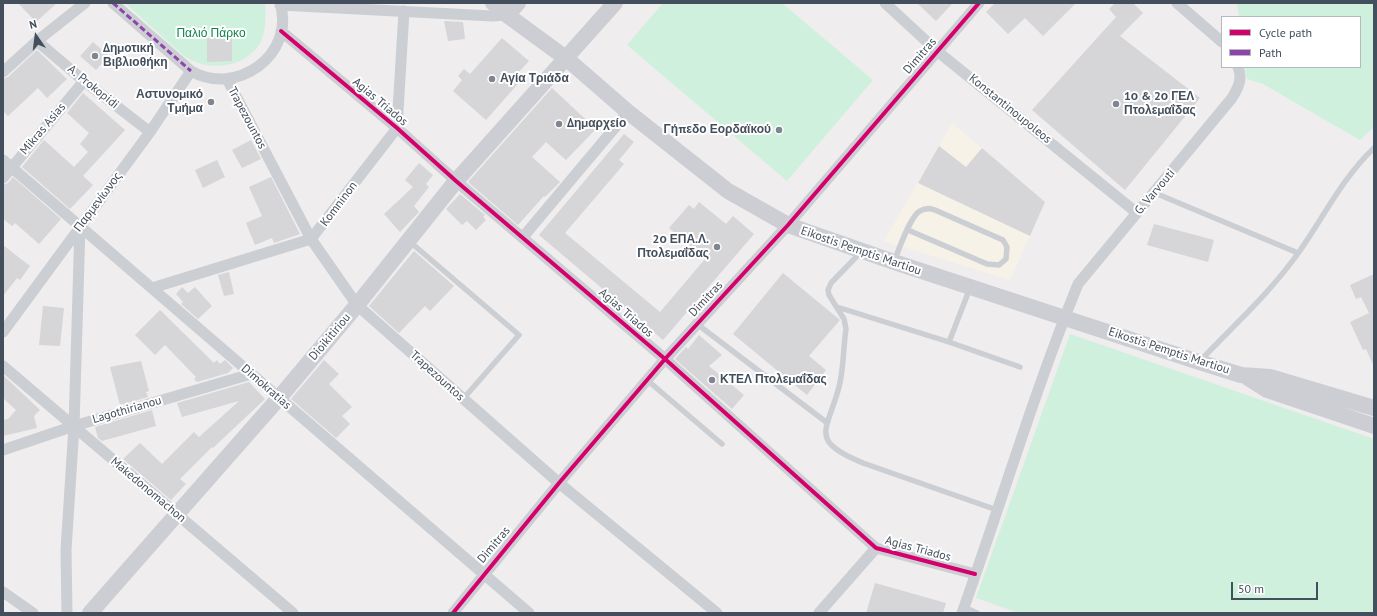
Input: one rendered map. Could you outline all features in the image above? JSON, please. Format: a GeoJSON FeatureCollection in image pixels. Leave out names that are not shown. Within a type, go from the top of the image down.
{"type":"FeatureCollection","features":[{"type":"Feature","properties":{"kind":"main road","name":"Eikostis Pemptis Martiou"},"geometry":{"type":"LineString","coordinates":[[493,3],[507,15],[567,58],[628,112],[728,191],[788,226],[862,252],[1242,375]]}},
{"type":"Feature","properties":{"kind":"main road"},"geometry":{"type":"LineString","coordinates":[[507,15],[518,3]]}},
{"type":"Feature","properties":{"kind":"main road","name":"Dioikitiriou"},"geometry":{"type":"LineString","coordinates":[[90,613],[178,515],[358,305],[456,181],[615,3]]}},
{"type":"Feature","properties":{"kind":"main road"},"geometry":{"type":"LineString","coordinates":[[1242,375],[1270,377],[1374,408]]}},
{"type":"Feature","properties":{"kind":"main road"},"geometry":{"type":"LineString","coordinates":[[1242,375],[1267,390],[1374,426]]}},
{"type":"Feature","properties":{"kind":"street"},"geometry":{"type":"LineString","coordinates":[[3,72],[37,41],[85,3]]}},
{"type":"Feature","properties":{"kind":"street"},"geometry":{"type":"LineString","coordinates":[[113,3],[191,71],[206,78],[227,80],[245,75],[262,64],[274,49],[281,32],[282,20],[280,4],[404,12],[492,16],[507,15]]}},
{"type":"Feature","properties":{"kind":"street","name":"Konstantinoupoleos"},"geometry":{"type":"LineString","coordinates":[[884,3],[937,51],[1137,213]]}},
{"type":"Feature","properties":{"kind":"street","name":"Dimitras"},"geometry":{"type":"LineString","coordinates":[[453,613],[558,483],[664,360],[788,226],[979,3]]}},
{"type":"Feature","properties":{"kind":"street"},"geometry":{"type":"LineString","coordinates":[[1177,3],[1221,41]]}},
{"type":"Feature","properties":{"kind":"street"},"geometry":{"type":"LineString","coordinates":[[396,128],[404,12]]}},
{"type":"Feature","properties":{"kind":"street","name":"Agias Triados"},"geometry":{"type":"LineString","coordinates":[[281,32],[396,128],[664,360],[876,548],[975,574]]}},
{"type":"Feature","properties":{"kind":"street","name":"A. Prokopidi"},"geometry":{"type":"LineString","coordinates":[[37,41],[84,81],[150,132]]}},
{"type":"Feature","properties":{"kind":"street","name":"G. Varvouti"},"geometry":{"type":"LineString","coordinates":[[963,610],[996,510],[1078,284],[1155,193],[1232,98],[1240,86],[1240,72],[1238,68]]}},
{"type":"Feature","properties":{"kind":"street","name":"Παρμενίωνος"},"geometry":{"type":"LineString","coordinates":[[3,332],[150,132],[191,71]]}},
{"type":"Feature","properties":{"kind":"street","name":"Trapezountos"},"geometry":{"type":"LineString","coordinates":[[227,80],[311,239],[358,305],[558,483],[717,613]]}},
{"type":"Feature","properties":{"kind":"street","name":"Mikras Asias"},"geometry":{"type":"LineString","coordinates":[[3,178],[84,81]]}},
{"type":"Feature","properties":{"kind":"street"},"geometry":{"type":"LineString","coordinates":[[522,237],[628,112]]}},
{"type":"Feature","properties":{"kind":"street","name":"Komninon"},"geometry":{"type":"LineString","coordinates":[[311,239],[396,128]]}},
{"type":"Feature","properties":{"kind":"street","name":"Dimokratias"},"geometry":{"type":"LineString","coordinates":[[3,160],[529,613]]}},
{"type":"Feature","properties":{"kind":"street"},"geometry":{"type":"LineString","coordinates":[[67,613],[66,550],[74,426],[80,226]]}},
{"type":"Feature","properties":{"kind":"street"},"geometry":{"type":"LineString","coordinates":[[152,288],[311,239]]}},
{"type":"Feature","properties":{"kind":"street","name":"Makedonomachon"},"geometry":{"type":"LineString","coordinates":[[3,366],[293,613]]}},
{"type":"Feature","properties":{"kind":"street","name":"Lagothirianou"},"geometry":{"type":"LineString","coordinates":[[3,450],[74,426],[251,374]]}},
{"type":"Feature","properties":{"kind":"street"},"geometry":{"type":"LineString","coordinates":[[819,613],[876,548]]}},
{"type":"Feature","properties":{"kind":"street"},"geometry":{"type":"LineString","coordinates":[[3,592],[33,613]]}},
{"type":"Feature","properties":{"kind":"lane"},"geometry":{"type":"LineString","coordinates":[[1199,362],[1275,284],[1346,182],[1374,148]]}},
{"type":"Feature","properties":{"kind":"lane"},"geometry":{"type":"LineString","coordinates":[[1155,193],[1298,253]]}},
{"type":"Feature","properties":{"kind":"lane"},"geometry":{"type":"LineString","coordinates":[[894,262],[908,230],[916,214],[927,208],[935,210],[1003,240],[1007,248],[1006,259],[999,265],[987,264],[908,230]]}},
{"type":"Feature","properties":{"kind":"lane"},"geometry":{"type":"LineString","coordinates":[[409,241],[519,335],[463,399]]}},
{"type":"Feature","properties":{"kind":"lane"},"geometry":{"type":"LineString","coordinates":[[862,252],[829,287],[829,295],[844,319],[846,328],[839,385],[826,422],[826,436],[828,442],[833,448],[846,456],[898,477],[996,510]]}},
{"type":"Feature","properties":{"kind":"lane"},"geometry":{"type":"LineString","coordinates":[[950,342],[971,287]]}},
{"type":"Feature","properties":{"kind":"lane"},"geometry":{"type":"LineString","coordinates":[[837,307],[950,342],[1020,367]]}},
{"type":"Feature","properties":{"kind":"lane"},"geometry":{"type":"LineString","coordinates":[[697,324],[826,422]]}},
{"type":"Feature","properties":{"kind":"lane"},"geometry":{"type":"LineString","coordinates":[[647,380],[722,444]]}},
{"type":"Feature","properties":{"kind":"lane"},"geometry":{"type":"LineString","coordinates":[[963,610],[977,613]]}},
{"type":"Feature","properties":{"kind":"shaded area"},"geometry":{"type":"Polygon","coordinates":[[[952,123],[1045,202],[1010,280],[884,241],[952,123]]]}},
{"type":"Feature","properties":{"kind":"green space","name":"Παλιό Πάρκο"},"geometry":{"type":"Polygon","coordinates":[[[125,3],[265,3],[263,35],[259,45],[252,53],[243,59],[223,66],[203,64],[184,56],[125,3]]]}},
{"type":"Feature","properties":{"kind":"green space","name":"Γήπεδο Εορδαϊκού"},"geometry":{"type":"Polygon","coordinates":[[[663,3],[782,3],[873,80],[787,181],[627,45],[663,3]]]}},
{"type":"Feature","properties":{"kind":"green space"},"geometry":{"type":"Polygon","coordinates":[[[1237,3],[1374,3],[1374,127],[1360,140],[1263,84],[1247,79],[1245,68],[1361,68],[1361,16],[1239,16],[1237,3]]]}},
{"type":"Feature","properties":{"kind":"green space"},"geometry":{"type":"Polygon","coordinates":[[[1070,334],[1374,439],[1374,613],[1019,613],[976,598],[1070,334]]]}},
{"type":"Feature","properties":{"kind":"building"},"geometry":{"type":"Polygon","coordinates":[[[18,3],[57,3],[36,22],[18,3]]]}},
{"type":"Feature","properties":{"kind":"building"},"geometry":{"type":"Polygon","coordinates":[[[917,3],[953,3],[936,21],[917,3]]]}},
{"type":"Feature","properties":{"kind":"building"},"geometry":{"type":"Polygon","coordinates":[[[995,3],[1076,3],[1043,36],[1025,18],[1008,34],[986,12],[995,3]]]}},
{"type":"Feature","properties":{"kind":"building","name":"1ο & 2ο ΓΕΛ Πτολεμαΐδας"},"geometry":{"type":"Polygon","coordinates":[[[1115,3],[1133,3],[1143,13],[1120,36],[1200,98],[1125,190],[1032,110],[1116,17],[1109,9],[1115,3]]]}},
{"type":"Feature","properties":{"kind":"building"},"geometry":{"type":"Polygon","coordinates":[[[444,21],[463,22],[465,39],[448,41],[444,21]]]}},
{"type":"Feature","properties":{"kind":"building"},"geometry":{"type":"Polygon","coordinates":[[[207,38],[232,38],[232,61],[207,62],[207,38]]]}},
{"type":"Feature","properties":{"kind":"building","name":"Αγία Τριάδα"},"geometry":{"type":"Polygon","coordinates":[[[502,38],[529,61],[518,73],[523,78],[486,120],[453,91],[462,80],[458,76],[464,69],[470,74],[502,38]]]}},
{"type":"Feature","properties":{"kind":"building","name":"Δημοτική Βιβλιοθήκη"},"geometry":{"type":"Polygon","coordinates":[[[93,42],[109,56],[96,70],[80,56],[93,42]]]}},
{"type":"Feature","properties":{"kind":"building"},"geometry":{"type":"Polygon","coordinates":[[[37,50],[67,79],[47,98],[38,88],[8,116],[3,111],[3,79],[8,77],[37,50]]]}},
{"type":"Feature","properties":{"kind":"building"},"geometry":{"type":"Polygon","coordinates":[[[552,88],[596,129],[566,160],[546,142],[532,157],[560,182],[545,197],[544,196],[518,225],[468,182],[552,88]]]}},
{"type":"Feature","properties":{"kind":"building"},"geometry":{"type":"Polygon","coordinates":[[[83,93],[125,130],[83,176],[93,185],[70,209],[22,167],[44,140],[74,167],[88,152],[80,144],[89,133],[67,113],[83,93]]]}},
{"type":"Feature","properties":{"kind":"building","name":"2ο ΕΠΑ.Λ. Πτολεμαΐδας"},"geometry":{"type":"Polygon","coordinates":[[[624,134],[634,142],[619,160],[624,164],[565,233],[660,312],[705,259],[669,228],[689,205],[694,209],[699,202],[726,224],[733,216],[754,234],[663,340],[539,235],[624,134]]]}},
{"type":"Feature","properties":{"kind":"building"},"geometry":{"type":"Polygon","coordinates":[[[251,140],[261,159],[242,168],[232,150],[251,140]]]}},
{"type":"Feature","properties":{"kind":"building"},"geometry":{"type":"Polygon","coordinates":[[[939,146],[966,167],[982,148],[1045,202],[1030,236],[918,183],[939,146]]]}},
{"type":"Feature","properties":{"kind":"building"},"geometry":{"type":"Polygon","coordinates":[[[217,160],[225,177],[203,188],[195,170],[217,160]]]}},
{"type":"Feature","properties":{"kind":"building"},"geometry":{"type":"Polygon","coordinates":[[[419,163],[433,175],[426,184],[429,187],[414,206],[419,212],[400,232],[384,214],[413,187],[405,180],[419,163]]]}},
{"type":"Feature","properties":{"kind":"building"},"geometry":{"type":"Polygon","coordinates":[[[13,177],[61,219],[39,244],[15,223],[12,226],[3,219],[3,185],[8,183],[13,177]]]}},
{"type":"Feature","properties":{"kind":"building"},"geometry":{"type":"Polygon","coordinates":[[[271,177],[300,234],[274,243],[272,238],[255,245],[246,223],[262,216],[249,187],[271,177]]]}},
{"type":"Feature","properties":{"kind":"building"},"geometry":{"type":"Polygon","coordinates":[[[460,194],[485,215],[483,217],[486,220],[476,230],[467,221],[462,225],[446,209],[460,194]]]}},
{"type":"Feature","properties":{"kind":"building"},"geometry":{"type":"Polygon","coordinates":[[[1154,224],[1214,240],[1208,262],[1147,245],[1154,224]]]}},
{"type":"Feature","properties":{"kind":"building"},"geometry":{"type":"Polygon","coordinates":[[[3,245],[30,266],[20,280],[17,278],[3,296],[3,245]]]}},
{"type":"Feature","properties":{"kind":"building"},"geometry":{"type":"Polygon","coordinates":[[[414,251],[454,286],[430,311],[425,306],[399,333],[369,306],[414,251]]]}},
{"type":"Feature","properties":{"kind":"building"},"geometry":{"type":"Polygon","coordinates":[[[229,272],[234,294],[224,296],[218,275],[229,272]]]}},
{"type":"Feature","properties":{"kind":"building"},"geometry":{"type":"Polygon","coordinates":[[[783,273],[840,320],[809,356],[826,370],[807,395],[733,334],[783,273]]]}},
{"type":"Feature","properties":{"kind":"building"},"geometry":{"type":"Polygon","coordinates":[[[1374,274],[1374,367],[1366,349],[1363,350],[1350,322],[1369,313],[1361,297],[1356,299],[1350,285],[1374,274]]]}},
{"type":"Feature","properties":{"kind":"building"},"geometry":{"type":"Polygon","coordinates":[[[182,287],[188,293],[195,287],[212,306],[198,319],[181,304],[183,302],[176,294],[182,287]]]}},
{"type":"Feature","properties":{"kind":"building"},"geometry":{"type":"Polygon","coordinates":[[[43,306],[64,308],[60,346],[39,345],[43,306]]]}},
{"type":"Feature","properties":{"kind":"building"},"geometry":{"type":"Polygon","coordinates":[[[160,310],[214,363],[217,360],[220,364],[225,360],[233,368],[228,373],[197,382],[194,379],[196,377],[165,345],[155,355],[135,335],[160,310]]]}},
{"type":"Feature","properties":{"kind":"building","name":"ΚΤΕΛ Πτολεμαΐδας"},"geometry":{"type":"Polygon","coordinates":[[[699,335],[722,355],[709,366],[744,395],[732,409],[675,359],[686,347],[688,349],[699,335]]]}},
{"type":"Feature","properties":{"kind":"building"},"geometry":{"type":"Polygon","coordinates":[[[324,360],[339,374],[329,384],[352,407],[342,416],[350,424],[336,438],[291,399],[324,360]]]}},
{"type":"Feature","properties":{"kind":"building"},"geometry":{"type":"Polygon","coordinates":[[[141,361],[149,391],[146,392],[148,397],[120,405],[110,367],[141,361]]]}},
{"type":"Feature","properties":{"kind":"building"},"geometry":{"type":"Polygon","coordinates":[[[3,375],[40,410],[34,416],[37,428],[3,436],[3,420],[8,419],[16,410],[3,398],[3,375]]]}},
{"type":"Feature","properties":{"kind":"building"},"geometry":{"type":"Polygon","coordinates":[[[249,382],[265,399],[213,448],[212,447],[180,479],[186,484],[171,500],[123,459],[140,443],[162,464],[194,432],[199,437],[239,401],[182,417],[177,403],[249,382]]]}},
{"type":"Feature","properties":{"kind":"building"},"geometry":{"type":"Polygon","coordinates":[[[152,410],[156,426],[102,441],[98,438],[95,427],[152,410]]]}},
{"type":"Feature","properties":{"kind":"building"},"geometry":{"type":"Polygon","coordinates":[[[875,583],[946,603],[943,613],[866,613],[875,583]]]}},
{"type":"Feature","properties":{"kind":"marked path"},"geometry":{"type":"LineString","coordinates":[[113,3],[191,71]]}},
{"type":"Feature","properties":{"kind":"cycle path"},"geometry":{"type":"LineString","coordinates":[[453,613],[559,483],[665,359],[788,225],[979,3]]}},
{"type":"Feature","properties":{"kind":"cycle path"},"geometry":{"type":"LineString","coordinates":[[281,31],[397,128],[456,181],[665,359],[876,548],[975,574]]}},
{"type":"Feature","properties":{"kind":"place","name":"Δημοτική Βιβλιοθήκη"},"geometry":{"type":"Point","coordinates":[95,56]}},
{"type":"Feature","properties":{"kind":"place","name":"Αγία Τριάδα"},"geometry":{"type":"Point","coordinates":[492,79]}},
{"type":"Feature","properties":{"kind":"place","name":"Αστυνομικό Τμήμα"},"geometry":{"type":"Point","coordinates":[211,102]}},
{"type":"Feature","properties":{"kind":"place","name":"1ο & 2ο ΓΕΛ Πτολεμαΐδας"},"geometry":{"type":"Point","coordinates":[1116,104]}},
{"type":"Feature","properties":{"kind":"place","name":"Δημαρχείο"},"geometry":{"type":"Point","coordinates":[559,124]}},
{"type":"Feature","properties":{"kind":"place","name":"Γήπεδο Εορδαϊκού"},"geometry":{"type":"Point","coordinates":[779,130]}},
{"type":"Feature","properties":{"kind":"place","name":"2ο ΕΠΑ.Λ. Πτολεμαΐδας"},"geometry":{"type":"Point","coordinates":[717,247]}},
{"type":"Feature","properties":{"kind":"place","name":"ΚΤΕΛ Πτολεμαΐδας"},"geometry":{"type":"Point","coordinates":[712,380]}}]}
